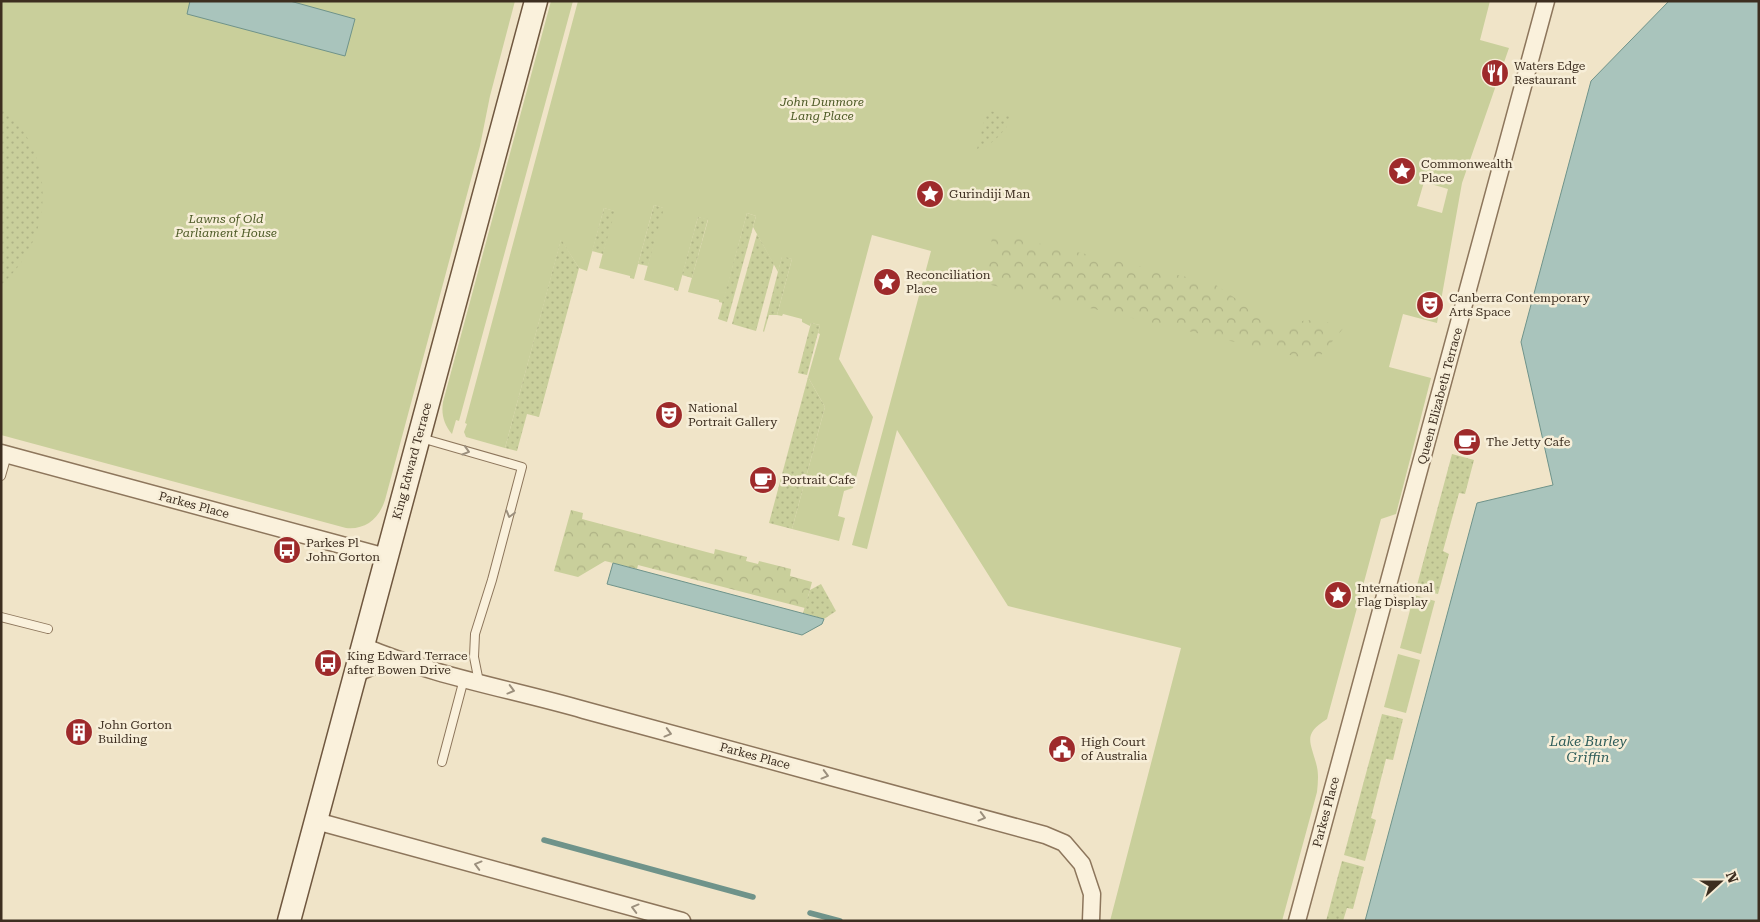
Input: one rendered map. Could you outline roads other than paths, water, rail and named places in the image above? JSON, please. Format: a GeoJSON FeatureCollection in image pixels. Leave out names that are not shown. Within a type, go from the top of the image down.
{"type":"FeatureCollection","features":[{"type":"Feature","properties":{"kind":"main road","name":"King Edward Terrace"},"geometry":{"type":"LineString","coordinates":[[289,921],[536,1]]}},
{"type":"Feature","properties":{"kind":"street","name":"Queen Elizabeth Terrace"},"geometry":{"type":"LineString","coordinates":[[1356,704],[1546,1]]}},
{"type":"Feature","properties":{"kind":"street","name":"Parkes Place"},"geometry":{"type":"LineString","coordinates":[[4,454],[386,557]]}},
{"type":"Feature","properties":{"kind":"street","name":"Parkes Place"},"geometry":{"type":"LineString","coordinates":[[363,646],[396,660],[1045,834],[1064,843],[1082,864],[1092,894],[1091,921]]}},
{"type":"Feature","properties":{"kind":"street"},"geometry":{"type":"LineString","coordinates":[[355,674],[376,665],[396,660]]}},
{"type":"Feature","properties":{"kind":"street","name":"Parkes Place"},"geometry":{"type":"LineString","coordinates":[[1297,921],[1356,704]]}},
{"type":"Feature","properties":{"kind":"street"},"geometry":{"type":"LineString","coordinates":[[316,822],[682,921]]}},
{"type":"Feature","properties":{"kind":"lane"},"geometry":{"type":"LineString","coordinates":[[419,438],[522,467],[492,580],[475,634],[471,680],[442,762]]}},
{"type":"Feature","properties":{"kind":"lane"},"geometry":{"type":"LineString","coordinates":[[1,476],[4,454]]}},
{"type":"Feature","properties":{"kind":"lane"},"geometry":{"type":"LineString","coordinates":[[1,617],[48,629]]}},
{"type":"Feature","properties":{"kind":"water"},"geometry":{"type":"Polygon","coordinates":[[[190,1],[290,1],[355,19],[345,56],[187,14],[190,1]]]}},
{"type":"Feature","properties":{"kind":"water","name":"Lake Burley Griffin"},"geometry":{"type":"Polygon","coordinates":[[[1669,1],[1759,1],[1759,921],[1365,921],[1477,503],[1553,485],[1521,342],[1591,81],[1669,1]]]}},
{"type":"Feature","properties":{"kind":"water"},"geometry":{"type":"Polygon","coordinates":[[[613,563],[824,619],[822,624],[802,635],[607,584],[613,563]]]}},
{"type":"Feature","properties":{"kind":"waterway"},"geometry":{"type":"LineString","coordinates":[[544,840],[753,897]]}},
{"type":"Feature","properties":{"kind":"waterway"},"geometry":{"type":"LineString","coordinates":[[810,913],[840,921]]}},
{"type":"Feature","properties":{"kind":"place","name":"Waters Edge Restaurant"},"geometry":{"type":"Point","coordinates":[1495,73]}},
{"type":"Feature","properties":{"kind":"place","name":"Commonwealth Place"},"geometry":{"type":"Point","coordinates":[1402,171]}},
{"type":"Feature","properties":{"kind":"place","name":"Gurindiji Man"},"geometry":{"type":"Point","coordinates":[930,194]}},
{"type":"Feature","properties":{"kind":"place","name":"Reconciliation Place"},"geometry":{"type":"Point","coordinates":[887,282]}},
{"type":"Feature","properties":{"kind":"place","name":"Canberra Contemporary Arts Space"},"geometry":{"type":"Point","coordinates":[1430,305]}},
{"type":"Feature","properties":{"kind":"place","name":"National Portrait Gallery"},"geometry":{"type":"Point","coordinates":[669,415]}},
{"type":"Feature","properties":{"kind":"place","name":"The Jetty Cafe"},"geometry":{"type":"Point","coordinates":[1467,442]}},
{"type":"Feature","properties":{"kind":"place","name":"Portrait Cafe"},"geometry":{"type":"Point","coordinates":[763,480]}},
{"type":"Feature","properties":{"kind":"place","name":"Parkes Pl John Gorton"},"geometry":{"type":"Point","coordinates":[287,550]}},
{"type":"Feature","properties":{"kind":"place","name":"International Flag Display"},"geometry":{"type":"Point","coordinates":[1338,595]}},
{"type":"Feature","properties":{"kind":"place","name":"King Edward Terrace after Bowen Drive"},"geometry":{"type":"Point","coordinates":[328,663]}},
{"type":"Feature","properties":{"kind":"place","name":"John Gorton Building"},"geometry":{"type":"Point","coordinates":[79,732]}},
{"type":"Feature","properties":{"kind":"place","name":"High Court of Australia"},"geometry":{"type":"Point","coordinates":[1062,749]}},
{"type":"Feature","properties":{"kind":"park label","name":"John Dunmore Lang Place"},"geometry":{"type":"Point","coordinates":[822,109]}},
{"type":"Feature","properties":{"kind":"park label","name":"Lawns of Old Parliament House"},"geometry":{"type":"Point","coordinates":[226,226]}}]}
